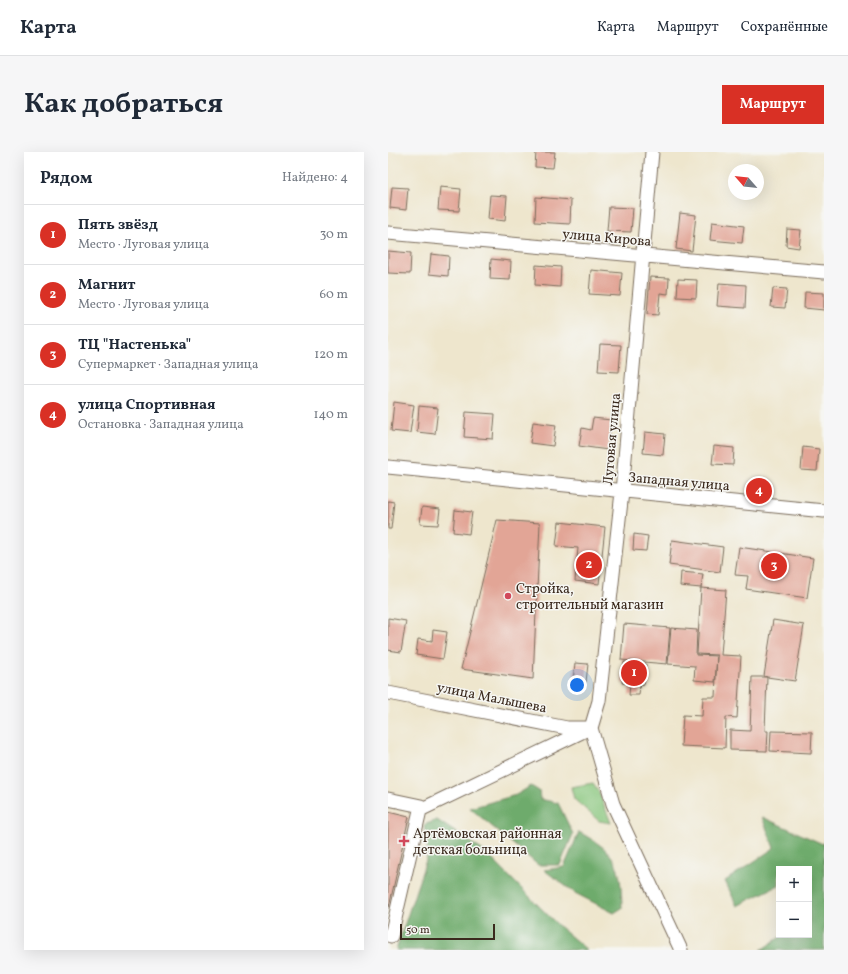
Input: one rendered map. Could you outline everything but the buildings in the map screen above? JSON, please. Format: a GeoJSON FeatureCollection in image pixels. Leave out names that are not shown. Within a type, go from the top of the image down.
{"type":"FeatureCollection","features":[{"type":"Feature","properties":{"kind":"street","name":"Луговая улица"},"geometry":{"type":"LineString","coordinates":[[591,728],[599,701],[622,492],[652,152]]}},
{"type":"Feature","properties":{"kind":"street","name":"улица Кирова"},"geometry":{"type":"LineString","coordinates":[[388,233],[824,272]]}},
{"type":"Feature","properties":{"kind":"street","name":"Западная улица"},"geometry":{"type":"LineString","coordinates":[[388,467],[622,492],[824,510]]}},
{"type":"Feature","properties":{"kind":"street","name":"улица Малышева"},"geometry":{"type":"LineString","coordinates":[[388,693],[567,728],[591,728]]}},
{"type":"Feature","properties":{"kind":"street"},"geometry":{"type":"LineString","coordinates":[[420,810],[591,728],[613,804],[681,950]]}},
{"type":"Feature","properties":{"kind":"street"},"geometry":{"type":"LineString","coordinates":[[388,799],[420,806],[391,936],[388,935]]}},
{"type":"Feature","properties":{"kind":"green space"},"geometry":{"type":"Polygon","coordinates":[[[593,783],[598,790],[611,823],[599,821],[574,799],[571,787],[593,783]]]}},
{"type":"Feature","properties":{"kind":"green space"},"geometry":{"type":"Polygon","coordinates":[[[531,786],[539,791],[540,799],[558,803],[573,834],[560,865],[538,865],[470,808],[516,795],[531,786]]]}},
{"type":"Feature","properties":{"kind":"green space"},"geometry":{"type":"Polygon","coordinates":[[[762,817],[823,844],[824,841],[824,950],[761,950],[779,938],[812,938],[812,866],[776,866],[776,886],[737,906],[725,881],[774,848],[762,817]]]}},
{"type":"Feature","properties":{"kind":"green space"},"geometry":{"type":"Polygon","coordinates":[[[437,820],[485,852],[561,928],[587,950],[396,950],[428,854],[424,825],[437,820]]]}},
{"type":"Feature","properties":{"kind":"green space"},"geometry":{"type":"Polygon","coordinates":[[[579,832],[602,847],[615,862],[620,881],[622,908],[614,913],[575,893],[544,870],[564,867],[579,832]]]}},
{"type":"Feature","properties":{"kind":"place","name":"улица Спортивная"},"geometry":{"type":"Point","coordinates":[759,491]}},
{"type":"Feature","properties":{"kind":"place","name":"Магнит"},"geometry":{"type":"Point","coordinates":[589,565]}},
{"type":"Feature","properties":{"kind":"place","name":"ТЦ \"Настенька\""},"geometry":{"type":"Point","coordinates":[774,566]}},
{"type":"Feature","properties":{"kind":"place","name":"Стройка, строительный магазин"},"geometry":{"type":"Point","coordinates":[508,596]}},
{"type":"Feature","properties":{"kind":"place","name":"Пять звёзд"},"geometry":{"type":"Point","coordinates":[634,673]}},
{"type":"Feature","properties":{"kind":"place","name":"Артёмовская районная детская больница"},"geometry":{"type":"Point","coordinates":[404,841]}}]}
